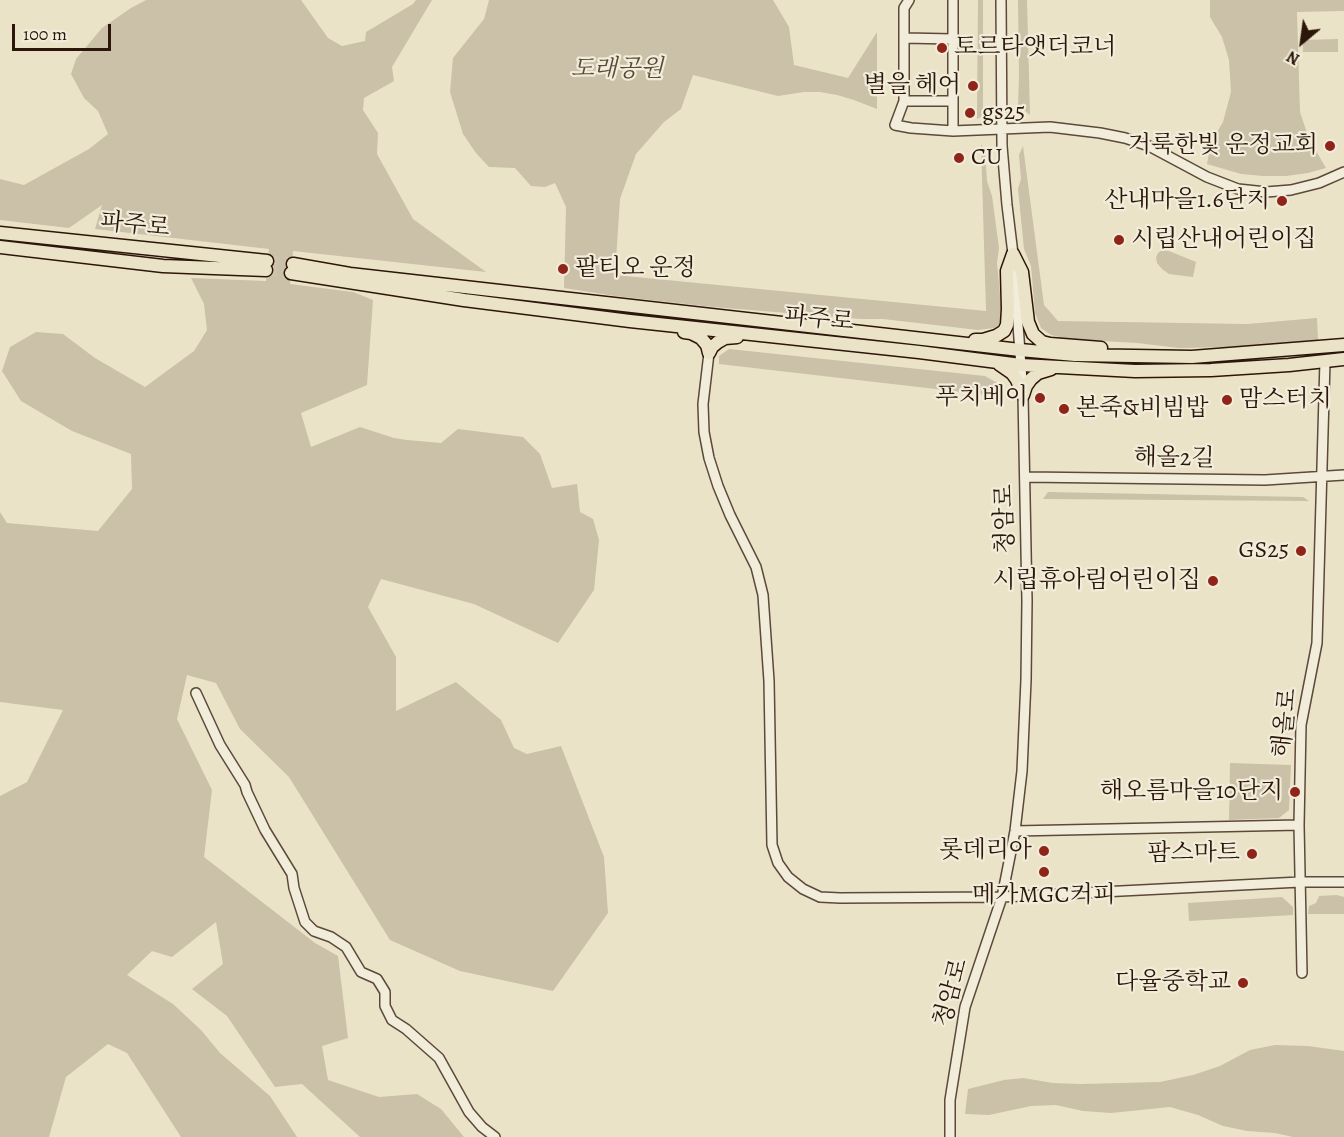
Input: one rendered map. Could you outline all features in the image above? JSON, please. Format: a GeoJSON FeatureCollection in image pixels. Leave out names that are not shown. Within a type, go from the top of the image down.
{"type":"FeatureCollection","features":[{"type":"Feature","properties":{"kind":"main road","name":"파주로"},"geometry":{"type":"LineString","coordinates":[[0,233],[266,266],[163,266],[0,247]]}},
{"type":"Feature","properties":{"kind":"main road"},"geometry":{"type":"LineString","coordinates":[[881,334],[983,340],[996,336],[1004,331],[1007,325],[1007,272],[1013,254]]}},
{"type":"Feature","properties":{"kind":"main road"},"geometry":{"type":"LineString","coordinates":[[1013,254],[1022,272],[1028,322],[1033,334],[1042,342],[1137,351],[1161,356]]}},
{"type":"Feature","properties":{"kind":"main road","name":"파주로"},"geometry":{"type":"LineString","coordinates":[[1344,345],[1192,357],[1075,355],[292,268],[464,300],[1021,364],[1135,371],[1211,370],[1344,359]]}},
{"type":"Feature","properties":{"kind":"main road"},"geometry":{"type":"LineString","coordinates":[[640,322],[654,328],[691,333],[701,338],[707,345],[709,353]]}},
{"type":"Feature","properties":{"kind":"main road"},"geometry":{"type":"LineString","coordinates":[[709,353],[712,347],[725,338],[748,338],[761,335]]}},
{"type":"Feature","properties":{"kind":"main road"},"geometry":{"type":"LineString","coordinates":[[986,360],[997,363],[1012,373],[1023,395]]}},
{"type":"Feature","properties":{"kind":"main road"},"geometry":{"type":"LineString","coordinates":[[1023,395],[1030,379],[1038,373],[1061,367]]}},
{"type":"Feature","properties":{"kind":"street"},"geometry":{"type":"LineString","coordinates":[[909,0],[904,8],[904,101],[895,125],[953,131],[1050,127],[1100,133],[1149,146],[1207,177],[1238,189],[1266,192],[1291,190],[1324,181],[1344,172]]}},
{"type":"Feature","properties":{"kind":"street"},"geometry":{"type":"LineString","coordinates":[[953,0],[953,131]]}},
{"type":"Feature","properties":{"kind":"street","name":"청암로"},"geometry":{"type":"LineString","coordinates":[[950,1137],[950,1100],[965,1007],[1002,897],[1015,831],[1022,771],[1027,601],[1023,395],[1001,129],[1002,0]]}},
{"type":"Feature","properties":{"kind":"street"},"geometry":{"type":"LineString","coordinates":[[904,38],[952,39]]}},
{"type":"Feature","properties":{"kind":"street"},"geometry":{"type":"LineString","coordinates":[[904,101],[953,101]]}},
{"type":"Feature","properties":{"kind":"street"},"geometry":{"type":"LineString","coordinates":[[709,353],[703,404],[704,432],[709,458],[730,515],[756,567],[763,595],[769,681],[772,845],[778,863],[788,877],[802,889],[820,897],[840,898],[1002,897],[1300,882],[1344,882]]}},
{"type":"Feature","properties":{"kind":"street","name":"해올로"},"geometry":{"type":"LineString","coordinates":[[1302,973],[1299,825],[1301,724],[1317,643],[1325,361]]}},
{"type":"Feature","properties":{"kind":"street","name":"해올2길"},"geometry":{"type":"LineString","coordinates":[[1025,477],[1265,480],[1344,475]]}},
{"type":"Feature","properties":{"kind":"street"},"geometry":{"type":"LineString","coordinates":[[196,693],[220,745],[245,785],[265,830],[292,874],[305,922],[314,931],[331,937],[346,947],[361,972],[377,979],[385,992],[385,1006],[392,1020],[406,1029],[439,1058],[469,1112],[482,1127],[495,1137]]}},
{"type":"Feature","properties":{"kind":"street"},"geometry":{"type":"LineString","coordinates":[[1015,831],[1299,825]]}},
{"type":"Feature","properties":{"kind":"green space"},"geometry":{"type":"Polygon","coordinates":[[[146,0],[301,0],[328,38],[342,46],[365,41],[366,32],[416,0],[432,0],[392,67],[394,81],[364,98],[363,110],[378,133],[377,154],[413,219],[486,272],[293,251],[290,284],[353,292],[373,300],[367,385],[301,413],[311,447],[360,427],[394,438],[441,443],[458,429],[523,437],[540,454],[552,488],[577,484],[580,512],[593,519],[599,540],[594,590],[558,643],[474,604],[381,579],[368,607],[396,657],[396,711],[456,682],[501,720],[514,748],[527,754],[561,746],[604,857],[608,913],[553,991],[460,971],[390,940],[289,777],[240,729],[216,683],[187,675],[177,719],[212,790],[204,857],[315,943],[338,956],[348,1038],[322,1046],[328,1080],[379,1097],[417,1094],[441,1109],[464,1137],[360,1137],[302,1084],[275,1087],[227,1016],[192,989],[223,964],[216,922],[172,957],[152,951],[127,975],[173,1004],[201,1030],[220,1053],[270,1096],[297,1137],[181,1137],[127,1053],[108,1044],[66,1077],[49,1137],[0,1137],[0,796],[27,782],[63,710],[0,702],[0,512],[7,523],[98,531],[132,489],[131,454],[72,431],[21,401],[2,371],[10,347],[36,332],[63,334],[95,358],[145,387],[194,351],[207,330],[204,304],[191,278],[266,281],[269,249],[95,229],[102,205],[69,228],[0,220],[0,179],[24,185],[89,149],[108,134],[98,111],[84,98],[71,74],[76,59],[102,28],[146,0]]]}},
{"type":"Feature","properties":{"kind":"green space","name":"도래공원"},"geometry":{"type":"Polygon","coordinates":[[[489,0],[773,0],[789,27],[794,65],[848,78],[877,32],[877,109],[837,95],[804,92],[778,96],[693,75],[681,109],[664,122],[636,154],[620,199],[615,275],[986,311],[981,144],[985,151],[987,181],[992,196],[999,248],[997,263],[1002,316],[1000,324],[994,328],[978,330],[883,319],[713,307],[564,288],[566,207],[555,183],[545,187],[531,186],[515,168],[489,167],[463,134],[450,92],[453,58],[484,19],[489,0]]]}},
{"type":"Feature","properties":{"kind":"green space"},"geometry":{"type":"Polygon","coordinates":[[[978,0],[983,0],[983,113],[977,119],[978,0]]]}},
{"type":"Feature","properties":{"kind":"green space"},"geometry":{"type":"Polygon","coordinates":[[[1018,0],[1027,0],[1030,115],[1018,105],[1018,0]]]}},
{"type":"Feature","properties":{"kind":"green space"},"geometry":{"type":"Polygon","coordinates":[[[1210,0],[1344,0],[1344,11],[1297,12],[1300,112],[1309,139],[1326,168],[1286,176],[1263,176],[1241,174],[1207,164],[1211,142],[1223,122],[1231,92],[1229,60],[1222,37],[1210,17],[1210,0]]]}},
{"type":"Feature","properties":{"kind":"green space"},"geometry":{"type":"Polygon","coordinates":[[[1338,39],[1338,52],[1303,52],[1303,40],[1338,39]]]}},
{"type":"Feature","properties":{"kind":"green space"},"geometry":{"type":"Polygon","coordinates":[[[1023,146],[1044,305],[1058,321],[1247,324],[1317,318],[1318,340],[1236,347],[1179,348],[1067,339],[1051,335],[1041,328],[1035,313],[1031,266],[1024,249],[1018,189],[1021,179],[1019,155],[1023,146]]]}},
{"type":"Feature","properties":{"kind":"green space"},"geometry":{"type":"Polygon","coordinates":[[[1162,250],[1196,262],[1193,277],[1169,274],[1162,269],[1156,257],[1162,250]]]}},
{"type":"Feature","properties":{"kind":"green space"},"geometry":{"type":"Polygon","coordinates":[[[729,349],[985,376],[999,384],[1005,397],[719,364],[719,356],[729,349]]]}},
{"type":"Feature","properties":{"kind":"green space"},"geometry":{"type":"Polygon","coordinates":[[[1048,492],[1303,497],[1309,501],[1043,499],[1048,492]]]}},
{"type":"Feature","properties":{"kind":"green space"},"geometry":{"type":"Polygon","coordinates":[[[1230,763],[1291,765],[1289,810],[1279,818],[1229,820],[1230,763]]]}},
{"type":"Feature","properties":{"kind":"green space"},"geometry":{"type":"Polygon","coordinates":[[[1319,896],[1344,897],[1344,914],[1308,914],[1309,906],[1316,903],[1319,896]]]}},
{"type":"Feature","properties":{"kind":"green space"},"geometry":{"type":"Polygon","coordinates":[[[1282,897],[1293,907],[1293,915],[1189,921],[1188,903],[1282,897]]]}},
{"type":"Feature","properties":{"kind":"green space"},"geometry":{"type":"Polygon","coordinates":[[[1275,1045],[1308,1046],[1344,1051],[1344,1137],[1293,1137],[1247,1131],[1223,1126],[1198,1115],[1170,1107],[1111,1113],[1083,1111],[1056,1105],[1031,1106],[989,1115],[965,1114],[968,1089],[1004,1080],[1023,1078],[1053,1083],[1081,1084],[1160,1082],[1193,1075],[1220,1066],[1250,1050],[1275,1045]]]}},
{"type":"Feature","properties":{"kind":"tunnel"},"geometry":{"type":"LineString","coordinates":[[267,261],[293,264]]}},
{"type":"Feature","properties":{"kind":"tunnel"},"geometry":{"type":"LineString","coordinates":[[266,270],[291,273]]}},
{"type":"Feature","properties":{"kind":"place","name":"토르타앳더코너"},"geometry":{"type":"Point","coordinates":[942,48]}},
{"type":"Feature","properties":{"kind":"place","name":"별을 헤어"},"geometry":{"type":"Point","coordinates":[973,86]}},
{"type":"Feature","properties":{"kind":"place","name":"gs25"},"geometry":{"type":"Point","coordinates":[970,113]}},
{"type":"Feature","properties":{"kind":"place","name":"거룩한빛 운정교회"},"geometry":{"type":"Point","coordinates":[1330,146]}},
{"type":"Feature","properties":{"kind":"place","name":"CU"},"geometry":{"type":"Point","coordinates":[959,158]}},
{"type":"Feature","properties":{"kind":"place","name":"산내마을1.6단지"},"geometry":{"type":"Point","coordinates":[1282,201]}},
{"type":"Feature","properties":{"kind":"place","name":"시립산내어린이집"},"geometry":{"type":"Point","coordinates":[1119,240]}},
{"type":"Feature","properties":{"kind":"place","name":"팥티오 운정"},"geometry":{"type":"Point","coordinates":[563,269]}},
{"type":"Feature","properties":{"kind":"place","name":"푸치베이"},"geometry":{"type":"Point","coordinates":[1040,398]}},
{"type":"Feature","properties":{"kind":"place","name":"맘스터치"},"geometry":{"type":"Point","coordinates":[1227,400]}},
{"type":"Feature","properties":{"kind":"place","name":"본죽&비빔밥"},"geometry":{"type":"Point","coordinates":[1064,409]}},
{"type":"Feature","properties":{"kind":"place","name":"GS25"},"geometry":{"type":"Point","coordinates":[1301,551]}},
{"type":"Feature","properties":{"kind":"place","name":"시립휴아림어린이집"},"geometry":{"type":"Point","coordinates":[1213,581]}},
{"type":"Feature","properties":{"kind":"place","name":"해오름마을10단지"},"geometry":{"type":"Point","coordinates":[1295,792]}},
{"type":"Feature","properties":{"kind":"place","name":"롯데리아"},"geometry":{"type":"Point","coordinates":[1044,851]}},
{"type":"Feature","properties":{"kind":"place","name":"팜스마트"},"geometry":{"type":"Point","coordinates":[1252,854]}},
{"type":"Feature","properties":{"kind":"place","name":"메가MGC커피"},"geometry":{"type":"Point","coordinates":[1044,872]}},
{"type":"Feature","properties":{"kind":"place","name":"다율중학교"},"geometry":{"type":"Point","coordinates":[1243,983]}}]}
